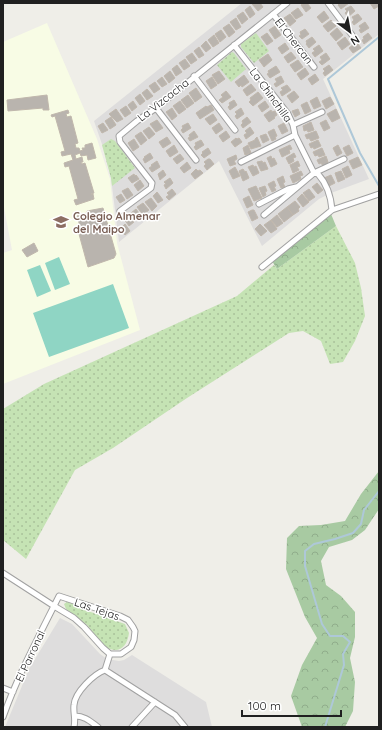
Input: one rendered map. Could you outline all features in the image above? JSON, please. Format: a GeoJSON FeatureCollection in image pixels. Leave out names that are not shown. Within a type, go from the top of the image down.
{"type":"FeatureCollection","features":[{"type":"Feature","properties":{"kind":"street","name":"La Vizcacha"},"geometry":{"type":"LineString","coordinates":[[120,211],[151,188],[152,183],[120,142],[120,136],[287,3]]}},
{"type":"Feature","properties":{"kind":"street"},"geometry":{"type":"LineString","coordinates":[[328,3],[352,35]]}},
{"type":"Feature","properties":{"kind":"street","name":"El Chercan"},"geometry":{"type":"LineString","coordinates":[[273,14],[314,67]]}},
{"type":"Feature","properties":{"kind":"street","name":"La Chinchilla"},"geometry":{"type":"LineString","coordinates":[[234,45],[284,108],[293,126],[295,136],[314,173],[318,174],[324,182],[330,197],[332,210]]}},
{"type":"Feature","properties":{"kind":"street"},"geometry":{"type":"LineString","coordinates":[[194,76],[235,130]]}},
{"type":"Feature","properties":{"kind":"street"},"geometry":{"type":"LineString","coordinates":[[156,108],[196,160]]}},
{"type":"Feature","properties":{"kind":"street"},"geometry":{"type":"LineString","coordinates":[[293,126],[322,112]]}},
{"type":"Feature","properties":{"kind":"street"},"geometry":{"type":"LineString","coordinates":[[241,162],[295,136]]}},
{"type":"Feature","properties":{"kind":"street"},"geometry":{"type":"LineString","coordinates":[[264,215],[314,173],[344,159]]}},
{"type":"Feature","properties":{"kind":"street"},"geometry":{"type":"LineString","coordinates":[[259,204],[288,189],[297,187]]}},
{"type":"Feature","properties":{"kind":"street"},"geometry":{"type":"LineString","coordinates":[[262,267],[332,210],[379,194]]}},
{"type":"Feature","properties":{"kind":"street","name":"Las Tejas"},"geometry":{"type":"LineString","coordinates":[[3,573],[69,614],[79,622],[110,654],[121,654],[131,647],[135,636],[133,627],[128,620],[60,596]]}},
{"type":"Feature","properties":{"kind":"street","name":"El Parronal"},"geometry":{"type":"LineString","coordinates":[[3,717],[28,656],[60,596]]}},
{"type":"Feature","properties":{"kind":"street"},"geometry":{"type":"LineString","coordinates":[[74,727],[74,705],[77,694],[92,677],[105,670],[110,654]]}},
{"type":"Feature","properties":{"kind":"street"},"geometry":{"type":"LineString","coordinates":[[105,670],[179,718],[185,727]]}},
{"type":"Feature","properties":{"kind":"street"},"geometry":{"type":"LineString","coordinates":[[3,688],[13,692]]}},
{"type":"Feature","properties":{"kind":"street"},"geometry":{"type":"LineString","coordinates":[[132,727],[156,702]]}},
{"type":"Feature","properties":{"kind":"street"},"geometry":{"type":"LineString","coordinates":[[75,716],[80,716],[87,719],[98,727]]}},
{"type":"Feature","properties":{"kind":"shaded area"},"geometry":{"type":"Polygon","coordinates":[[[242,3],[379,3],[379,34],[323,79],[369,179],[319,199],[262,246],[219,161],[119,242],[111,178],[104,150],[94,121],[242,3]]]}},
{"type":"Feature","properties":{"kind":"shaded area","name":"Colegio Almenar del Maipo"},"geometry":{"type":"Polygon","coordinates":[[[47,23],[97,139],[110,179],[117,243],[140,330],[3,384],[3,253],[12,250],[3,202],[3,42],[47,23]]]}},
{"type":"Feature","properties":{"kind":"shaded area"},"geometry":{"type":"Polygon","coordinates":[[[60,618],[72,624],[100,654],[107,659],[119,661],[132,655],[206,702],[212,727],[5,727],[29,669],[60,618]]]}},
{"type":"Feature","properties":{"kind":"green space"},"geometry":{"type":"Polygon","coordinates":[[[256,33],[269,51],[254,63],[241,47],[241,44],[256,33]]]}},
{"type":"Feature","properties":{"kind":"green space"},"geometry":{"type":"Polygon","coordinates":[[[232,52],[246,69],[231,82],[217,65],[232,52]]]}},
{"type":"Feature","properties":{"kind":"green space"},"geometry":{"type":"Polygon","coordinates":[[[111,139],[115,141],[135,168],[112,186],[102,145],[111,139]]]}},
{"type":"Feature","properties":{"kind":"green space"},"geometry":{"type":"Polygon","coordinates":[[[331,214],[336,226],[277,269],[272,261],[331,214]]]}},
{"type":"Feature","properties":{"kind":"green space"},"geometry":{"type":"Polygon","coordinates":[[[336,226],[355,263],[361,288],[365,316],[355,341],[343,362],[330,364],[321,341],[303,331],[289,333],[187,398],[113,448],[75,470],[26,559],[3,540],[3,409],[44,384],[237,296],[274,265],[277,269],[336,226]]]}},
{"type":"Feature","properties":{"kind":"green space"},"geometry":{"type":"Polygon","coordinates":[[[59,257],[70,284],[55,290],[45,263],[59,257]]]}},
{"type":"Feature","properties":{"kind":"green space"},"geometry":{"type":"Polygon","coordinates":[[[40,265],[51,291],[37,297],[27,270],[40,265]]]}},
{"type":"Feature","properties":{"kind":"green space"},"geometry":{"type":"Polygon","coordinates":[[[113,284],[129,328],[49,357],[33,313],[113,284]]]}},
{"type":"Feature","properties":{"kind":"green space"},"geometry":{"type":"Polygon","coordinates":[[[379,471],[379,509],[365,530],[352,540],[329,547],[321,561],[326,585],[341,596],[355,612],[355,637],[350,658],[355,682],[353,711],[345,727],[302,727],[291,696],[302,665],[317,638],[305,617],[286,569],[287,538],[299,526],[321,525],[345,521],[361,494],[379,471]]]}},
{"type":"Feature","properties":{"kind":"green space"},"geometry":{"type":"Polygon","coordinates":[[[70,602],[82,609],[125,624],[129,633],[124,646],[118,650],[114,650],[104,646],[87,625],[66,609],[64,604],[70,602]]]}},
{"type":"Feature","properties":{"kind":"building"},"geometry":{"type":"Polygon","coordinates":[[[260,3],[263,7],[258,11],[252,4],[260,3]]]}},
{"type":"Feature","properties":{"kind":"building"},"geometry":{"type":"Polygon","coordinates":[[[307,3],[311,8],[306,12],[301,5],[307,3]]]}},
{"type":"Feature","properties":{"kind":"building"},"geometry":{"type":"Polygon","coordinates":[[[340,3],[349,3],[341,9],[338,5],[340,3]]]}},
{"type":"Feature","properties":{"kind":"building"},"geometry":{"type":"Polygon","coordinates":[[[370,3],[379,3],[379,6],[374,9],[370,3]]]}},
{"type":"Feature","properties":{"kind":"building"},"geometry":{"type":"Polygon","coordinates":[[[250,6],[255,14],[250,18],[245,10],[250,6]]]}},
{"type":"Feature","properties":{"kind":"building"},"geometry":{"type":"Polygon","coordinates":[[[351,6],[355,11],[348,17],[345,13],[347,11],[345,9],[351,6]]]}},
{"type":"Feature","properties":{"kind":"building"},"geometry":{"type":"Polygon","coordinates":[[[298,8],[303,15],[296,19],[291,13],[298,8]]]}},
{"type":"Feature","properties":{"kind":"building"},"geometry":{"type":"Polygon","coordinates":[[[324,11],[329,18],[322,23],[317,17],[324,11]]]}},
{"type":"Feature","properties":{"kind":"building"},"geometry":{"type":"Polygon","coordinates":[[[243,12],[248,19],[242,24],[237,16],[243,12]]]}},
{"type":"Feature","properties":{"kind":"building"},"geometry":{"type":"Polygon","coordinates":[[[290,14],[296,21],[290,26],[284,18],[290,14]]]}},
{"type":"Feature","properties":{"kind":"building"},"geometry":{"type":"Polygon","coordinates":[[[358,14],[362,19],[354,25],[352,22],[354,20],[352,17],[358,14]]]}},
{"type":"Feature","properties":{"kind":"building"},"geometry":{"type":"Polygon","coordinates":[[[236,18],[241,27],[236,30],[230,22],[236,18]]]}},
{"type":"Feature","properties":{"kind":"building"},"geometry":{"type":"Polygon","coordinates":[[[331,20],[336,26],[328,32],[323,26],[331,20]]]}},
{"type":"Feature","properties":{"kind":"building"},"geometry":{"type":"Polygon","coordinates":[[[365,22],[369,28],[361,33],[359,26],[365,22]]]}},
{"type":"Feature","properties":{"kind":"building"},"geometry":{"type":"Polygon","coordinates":[[[229,24],[235,32],[229,37],[223,28],[229,24]]]}},
{"type":"Feature","properties":{"kind":"building"},"geometry":{"type":"Polygon","coordinates":[[[275,26],[281,35],[275,39],[269,30],[275,26]]]}},
{"type":"Feature","properties":{"kind":"building"},"geometry":{"type":"Polygon","coordinates":[[[337,28],[343,35],[336,41],[330,34],[337,28]]]}},
{"type":"Feature","properties":{"kind":"building"},"geometry":{"type":"Polygon","coordinates":[[[305,29],[309,34],[302,39],[299,36],[301,35],[300,32],[305,29]]]}},
{"type":"Feature","properties":{"kind":"building"},"geometry":{"type":"Polygon","coordinates":[[[221,30],[226,37],[220,42],[215,34],[221,30]]]}},
{"type":"Feature","properties":{"kind":"building"},"geometry":{"type":"Polygon","coordinates":[[[267,33],[273,41],[267,45],[261,37],[267,33]]]}},
{"type":"Feature","properties":{"kind":"building"},"geometry":{"type":"Polygon","coordinates":[[[368,33],[372,38],[364,44],[362,40],[364,39],[363,37],[368,33]]]}},
{"type":"Feature","properties":{"kind":"building"},"geometry":{"type":"Polygon","coordinates":[[[214,35],[219,43],[213,47],[208,40],[214,35]]]}},
{"type":"Feature","properties":{"kind":"building"},"geometry":{"type":"Polygon","coordinates":[[[312,37],[316,42],[309,48],[306,41],[312,37]]]}},
{"type":"Feature","properties":{"kind":"building"},"geometry":{"type":"Polygon","coordinates":[[[345,37],[350,44],[342,50],[337,43],[345,37]]]}},
{"type":"Feature","properties":{"kind":"building"},"geometry":{"type":"Polygon","coordinates":[[[206,41],[211,48],[206,52],[201,46],[206,41]]]}},
{"type":"Feature","properties":{"kind":"building"},"geometry":{"type":"Polygon","coordinates":[[[285,43],[289,49],[282,54],[278,48],[285,43]]]}},
{"type":"Feature","properties":{"kind":"building"},"geometry":{"type":"Polygon","coordinates":[[[354,44],[356,46],[358,44],[361,48],[353,53],[349,48],[354,44]]]}},
{"type":"Feature","properties":{"kind":"building"},"geometry":{"type":"Polygon","coordinates":[[[319,45],[323,51],[315,57],[312,53],[315,51],[313,49],[319,45]]]}},
{"type":"Feature","properties":{"kind":"building"},"geometry":{"type":"Polygon","coordinates":[[[199,47],[204,55],[199,58],[194,51],[199,47]]]}},
{"type":"Feature","properties":{"kind":"building"},"geometry":{"type":"Polygon","coordinates":[[[291,52],[296,58],[288,63],[284,57],[291,52]]]}},
{"type":"Feature","properties":{"kind":"building"},"geometry":{"type":"Polygon","coordinates":[[[192,53],[197,60],[191,64],[186,57],[192,53]]]}},
{"type":"Feature","properties":{"kind":"building"},"geometry":{"type":"Polygon","coordinates":[[[326,53],[330,59],[322,65],[319,62],[322,60],[320,57],[326,53]]]}},
{"type":"Feature","properties":{"kind":"building"},"geometry":{"type":"Polygon","coordinates":[[[268,54],[272,60],[264,67],[259,60],[268,54]]]}},
{"type":"Feature","properties":{"kind":"building"},"geometry":{"type":"Polygon","coordinates":[[[185,59],[190,66],[184,70],[179,63],[185,59]]]}},
{"type":"Feature","properties":{"kind":"building"},"geometry":{"type":"Polygon","coordinates":[[[298,60],[303,67],[295,72],[290,65],[298,60]]]}},
{"type":"Feature","properties":{"kind":"building"},"geometry":{"type":"Polygon","coordinates":[[[177,65],[182,72],[176,76],[172,69],[177,65]]]}},
{"type":"Feature","properties":{"kind":"building"},"geometry":{"type":"Polygon","coordinates":[[[329,65],[333,70],[325,76],[323,73],[325,71],[323,69],[329,65]]]}},
{"type":"Feature","properties":{"kind":"building"},"geometry":{"type":"Polygon","coordinates":[[[276,66],[280,72],[270,78],[267,74],[269,73],[268,71],[276,66]]]}},
{"type":"Feature","properties":{"kind":"building"},"geometry":{"type":"Polygon","coordinates":[[[305,68],[309,74],[301,80],[297,74],[305,68]]]}},
{"type":"Feature","properties":{"kind":"building"},"geometry":{"type":"Polygon","coordinates":[[[170,71],[175,78],[169,83],[164,76],[170,71]]]}},
{"type":"Feature","properties":{"kind":"building"},"geometry":{"type":"Polygon","coordinates":[[[219,71],[225,79],[218,84],[212,75],[219,71]]]}},
{"type":"Feature","properties":{"kind":"building"},"geometry":{"type":"Polygon","coordinates":[[[315,74],[319,80],[312,85],[308,79],[315,74]]]}},
{"type":"Feature","properties":{"kind":"building"},"geometry":{"type":"Polygon","coordinates":[[[244,75],[249,82],[242,87],[241,85],[239,87],[235,82],[244,75]]]}},
{"type":"Feature","properties":{"kind":"building"},"geometry":{"type":"Polygon","coordinates":[[[281,76],[284,82],[276,87],[274,84],[277,82],[275,79],[281,76]]]}},
{"type":"Feature","properties":{"kind":"building"},"geometry":{"type":"Polygon","coordinates":[[[162,77],[167,84],[162,87],[157,81],[162,77]]]}},
{"type":"Feature","properties":{"kind":"building"},"geometry":{"type":"Polygon","coordinates":[[[212,77],[217,85],[211,89],[206,81],[212,77]]]}},
{"type":"Feature","properties":{"kind":"building"},"geometry":{"type":"Polygon","coordinates":[[[155,82],[160,89],[154,93],[149,86],[155,82]]]}},
{"type":"Feature","properties":{"kind":"building"},"geometry":{"type":"Polygon","coordinates":[[[251,84],[256,90],[247,96],[243,90],[251,84]]]}},
{"type":"Feature","properties":{"kind":"building"},"geometry":{"type":"Polygon","coordinates":[[[287,85],[291,90],[282,96],[280,92],[283,90],[281,88],[287,85]]]}},
{"type":"Feature","properties":{"kind":"building"},"geometry":{"type":"Polygon","coordinates":[[[196,88],[202,97],[195,102],[189,93],[196,88]]]}},
{"type":"Feature","properties":{"kind":"building"},"geometry":{"type":"Polygon","coordinates":[[[147,89],[153,96],[147,100],[142,93],[147,89]]]}},
{"type":"Feature","properties":{"kind":"building"},"geometry":{"type":"Polygon","coordinates":[[[226,91],[231,97],[222,103],[219,100],[223,97],[221,95],[226,91]]]}},
{"type":"Feature","properties":{"kind":"building"},"geometry":{"type":"Polygon","coordinates":[[[294,91],[299,97],[292,103],[287,96],[294,91]]]}},
{"type":"Feature","properties":{"kind":"building"},"geometry":{"type":"Polygon","coordinates":[[[258,92],[263,98],[253,106],[249,102],[251,100],[250,98],[258,92]]]}},
{"type":"Feature","properties":{"kind":"building"},"geometry":{"type":"Polygon","coordinates":[[[140,94],[145,101],[140,105],[135,98],[140,94]]]}},
{"type":"Feature","properties":{"kind":"building"},"geometry":{"type":"Polygon","coordinates":[[[47,95],[49,110],[43,110],[43,108],[8,111],[7,100],[47,95]]]}},
{"type":"Feature","properties":{"kind":"building"},"geometry":{"type":"Polygon","coordinates":[[[188,95],[194,103],[187,108],[181,100],[188,95]]]}},
{"type":"Feature","properties":{"kind":"building"},"geometry":{"type":"Polygon","coordinates":[[[317,97],[321,106],[314,109],[310,101],[317,97]]]}},
{"type":"Feature","properties":{"kind":"building"},"geometry":{"type":"Polygon","coordinates":[[[330,97],[334,104],[326,109],[322,101],[330,97]]]}},
{"type":"Feature","properties":{"kind":"building"},"geometry":{"type":"Polygon","coordinates":[[[234,100],[237,105],[230,110],[228,107],[230,105],[229,103],[234,100]]]}},
{"type":"Feature","properties":{"kind":"building"},"geometry":{"type":"Polygon","coordinates":[[[133,101],[137,107],[132,111],[128,105],[133,101]]]}},
{"type":"Feature","properties":{"kind":"building"},"geometry":{"type":"Polygon","coordinates":[[[180,101],[186,109],[179,114],[173,106],[180,101]]]}},
{"type":"Feature","properties":{"kind":"building"},"geometry":{"type":"Polygon","coordinates":[[[265,101],[269,107],[262,112],[258,106],[265,101]]]}},
{"type":"Feature","properties":{"kind":"building"},"geometry":{"type":"Polygon","coordinates":[[[307,102],[311,111],[305,114],[301,105],[307,102]]]}},
{"type":"Feature","properties":{"kind":"building"},"geometry":{"type":"Polygon","coordinates":[[[211,105],[214,110],[200,119],[196,113],[206,106],[211,105]]]}},
{"type":"Feature","properties":{"kind":"building"},"geometry":{"type":"Polygon","coordinates":[[[126,106],[131,113],[125,117],[120,110],[126,106]]]}},
{"type":"Feature","properties":{"kind":"building"},"geometry":{"type":"Polygon","coordinates":[[[172,108],[177,116],[172,120],[166,112],[172,108]]]}},
{"type":"Feature","properties":{"kind":"building"},"geometry":{"type":"Polygon","coordinates":[[[241,108],[244,114],[237,119],[235,116],[237,114],[235,112],[241,108]]]}},
{"type":"Feature","properties":{"kind":"building"},"geometry":{"type":"Polygon","coordinates":[[[116,109],[123,119],[117,122],[109,114],[116,109]]]}},
{"type":"Feature","properties":{"kind":"building"},"geometry":{"type":"Polygon","coordinates":[[[298,109],[300,114],[295,117],[292,111],[298,109]]]}},
{"type":"Feature","properties":{"kind":"building"},"geometry":{"type":"Polygon","coordinates":[[[336,109],[340,118],[332,122],[327,114],[336,109]]]}},
{"type":"Feature","properties":{"kind":"building"},"geometry":{"type":"Polygon","coordinates":[[[68,110],[69,113],[66,114],[67,117],[71,116],[78,143],[75,144],[76,148],[79,148],[80,151],[83,150],[82,148],[85,148],[85,145],[92,143],[96,158],[88,160],[87,155],[81,156],[80,153],[75,155],[76,159],[82,157],[82,164],[85,163],[94,193],[91,194],[93,194],[94,199],[76,205],[74,200],[78,199],[69,166],[65,167],[64,163],[73,160],[71,154],[62,156],[61,152],[65,151],[55,116],[52,117],[51,115],[68,110]]]}},
{"type":"Feature","properties":{"kind":"building"},"geometry":{"type":"Polygon","coordinates":[[[271,110],[272,112],[275,111],[277,115],[269,122],[264,115],[271,110]]]}},
{"type":"Feature","properties":{"kind":"building"},"geometry":{"type":"Polygon","coordinates":[[[213,114],[217,120],[210,125],[205,119],[213,114]]]}},
{"type":"Feature","properties":{"kind":"building"},"geometry":{"type":"Polygon","coordinates":[[[111,117],[116,125],[110,129],[105,121],[111,117]]]}},
{"type":"Feature","properties":{"kind":"building"},"geometry":{"type":"Polygon","coordinates":[[[247,117],[251,122],[243,128],[241,125],[243,123],[242,121],[247,117]]]}},
{"type":"Feature","properties":{"kind":"building"},"geometry":{"type":"Polygon","coordinates":[[[157,120],[163,128],[156,132],[150,124],[157,120]]]}},
{"type":"Feature","properties":{"kind":"building"},"geometry":{"type":"Polygon","coordinates":[[[326,120],[330,128],[324,131],[320,123],[326,120]]]}},
{"type":"Feature","properties":{"kind":"building"},"geometry":{"type":"Polygon","coordinates":[[[311,122],[314,130],[308,132],[307,130],[304,131],[303,126],[311,122]]]}},
{"type":"Feature","properties":{"kind":"building"},"geometry":{"type":"Polygon","coordinates":[[[103,123],[108,130],[102,133],[98,126],[103,123]]]}},
{"type":"Feature","properties":{"kind":"building"},"geometry":{"type":"Polygon","coordinates":[[[188,123],[191,128],[183,133],[181,130],[183,128],[182,126],[188,123]]]}},
{"type":"Feature","properties":{"kind":"building"},"geometry":{"type":"Polygon","coordinates":[[[219,123],[223,129],[216,134],[212,128],[219,123]]]}},
{"type":"Feature","properties":{"kind":"building"},"geometry":{"type":"Polygon","coordinates":[[[284,123],[288,131],[282,134],[278,126],[284,123]]]}},
{"type":"Feature","properties":{"kind":"building"},"geometry":{"type":"Polygon","coordinates":[[[149,127],[155,134],[149,139],[143,131],[149,127]]]}},
{"type":"Feature","properties":{"kind":"building"},"geometry":{"type":"Polygon","coordinates":[[[250,127],[254,133],[246,139],[244,135],[247,133],[245,131],[250,127]]]}},
{"type":"Feature","properties":{"kind":"building"},"geometry":{"type":"Polygon","coordinates":[[[274,129],[277,136],[275,137],[276,139],[272,141],[268,132],[274,129]]]}},
{"type":"Feature","properties":{"kind":"building"},"geometry":{"type":"Polygon","coordinates":[[[194,131],[198,137],[190,141],[188,138],[190,137],[189,135],[194,131]]]}},
{"type":"Feature","properties":{"kind":"building"},"geometry":{"type":"Polygon","coordinates":[[[226,131],[230,137],[223,142],[219,136],[226,131]]]}},
{"type":"Feature","properties":{"kind":"building"},"geometry":{"type":"Polygon","coordinates":[[[316,131],[319,138],[311,141],[309,138],[307,139],[305,135],[316,131]]]}},
{"type":"Feature","properties":{"kind":"building"},"geometry":{"type":"Polygon","coordinates":[[[141,132],[147,140],[141,145],[135,136],[141,132]]]}},
{"type":"Feature","properties":{"kind":"building"},"geometry":{"type":"Polygon","coordinates":[[[266,134],[269,140],[263,143],[260,136],[266,134]]]}},
{"type":"Feature","properties":{"kind":"building"},"geometry":{"type":"Polygon","coordinates":[[[167,137],[171,143],[163,148],[159,142],[167,137]]]}},
{"type":"Feature","properties":{"kind":"building"},"geometry":{"type":"Polygon","coordinates":[[[257,137],[261,146],[251,149],[248,143],[255,140],[257,137]]]}},
{"type":"Feature","properties":{"kind":"building"},"geometry":{"type":"Polygon","coordinates":[[[236,138],[239,138],[242,142],[235,147],[231,142],[236,138]]]}},
{"type":"Feature","properties":{"kind":"building"},"geometry":{"type":"Polygon","coordinates":[[[134,139],[139,147],[133,151],[128,143],[134,139]]]}},
{"type":"Feature","properties":{"kind":"building"},"geometry":{"type":"Polygon","coordinates":[[[201,140],[204,145],[196,150],[194,147],[196,145],[195,143],[201,140]]]}},
{"type":"Feature","properties":{"kind":"building"},"geometry":{"type":"Polygon","coordinates":[[[318,140],[321,146],[314,149],[313,147],[311,148],[309,144],[318,140]]]}},
{"type":"Feature","properties":{"kind":"building"},"geometry":{"type":"Polygon","coordinates":[[[174,145],[178,152],[170,157],[166,151],[174,145]]]}},
{"type":"Feature","properties":{"kind":"building"},"geometry":{"type":"Polygon","coordinates":[[[248,145],[251,153],[245,155],[243,148],[248,145]]]}},
{"type":"Feature","properties":{"kind":"building"},"geometry":{"type":"Polygon","coordinates":[[[290,145],[292,149],[289,150],[290,153],[282,157],[279,150],[290,145]]]}},
{"type":"Feature","properties":{"kind":"building"},"geometry":{"type":"Polygon","coordinates":[[[338,145],[342,153],[337,156],[333,148],[338,145]]]}},
{"type":"Feature","properties":{"kind":"building"},"geometry":{"type":"Polygon","coordinates":[[[349,145],[353,153],[347,156],[343,148],[349,145]]]}},
{"type":"Feature","properties":{"kind":"building"},"geometry":{"type":"Polygon","coordinates":[[[208,148],[211,153],[204,158],[201,155],[203,153],[202,152],[208,148]]]}},
{"type":"Feature","properties":{"kind":"building"},"geometry":{"type":"Polygon","coordinates":[[[322,148],[325,155],[319,157],[318,155],[315,156],[313,152],[322,148]]]}},
{"type":"Feature","properties":{"kind":"building"},"geometry":{"type":"Polygon","coordinates":[[[150,153],[153,158],[145,163],[143,159],[145,158],[144,157],[150,153]]]}},
{"type":"Feature","properties":{"kind":"building"},"geometry":{"type":"Polygon","coordinates":[[[294,153],[296,157],[293,158],[294,161],[289,164],[286,158],[294,153]]]}},
{"type":"Feature","properties":{"kind":"building"},"geometry":{"type":"Polygon","coordinates":[[[180,154],[184,159],[177,164],[173,159],[180,154]]]}},
{"type":"Feature","properties":{"kind":"building"},"geometry":{"type":"Polygon","coordinates":[[[236,155],[237,159],[234,161],[236,164],[230,166],[227,159],[236,155]]]}},
{"type":"Feature","properties":{"kind":"building"},"geometry":{"type":"Polygon","coordinates":[[[271,156],[277,164],[271,167],[267,158],[271,156]]]}},
{"type":"Feature","properties":{"kind":"building"},"geometry":{"type":"Polygon","coordinates":[[[326,156],[328,162],[327,164],[323,166],[321,163],[319,164],[317,160],[326,156]]]}},
{"type":"Feature","properties":{"kind":"building"},"geometry":{"type":"Polygon","coordinates":[[[358,157],[362,165],[353,169],[349,161],[358,157]]]}},
{"type":"Feature","properties":{"kind":"building"},"geometry":{"type":"Polygon","coordinates":[[[210,159],[214,164],[207,170],[204,166],[206,164],[204,162],[210,159]]]}},
{"type":"Feature","properties":{"kind":"building"},"geometry":{"type":"Polygon","coordinates":[[[157,161],[160,167],[152,172],[149,168],[157,161]]]}},
{"type":"Feature","properties":{"kind":"building"},"geometry":{"type":"Polygon","coordinates":[[[262,161],[263,163],[265,162],[268,169],[261,171],[257,162],[262,161]]]}},
{"type":"Feature","properties":{"kind":"building"},"geometry":{"type":"Polygon","coordinates":[[[298,161],[300,166],[297,167],[299,170],[293,173],[290,165],[298,161]]]}},
{"type":"Feature","properties":{"kind":"building"},"geometry":{"type":"Polygon","coordinates":[[[187,162],[191,168],[184,173],[180,168],[187,162]]]}},
{"type":"Feature","properties":{"kind":"building"},"geometry":{"type":"Polygon","coordinates":[[[253,165],[254,167],[256,166],[259,173],[253,176],[248,167],[253,165]]]}},
{"type":"Feature","properties":{"kind":"building"},"geometry":{"type":"Polygon","coordinates":[[[348,166],[352,175],[346,178],[342,169],[348,166]]]}},
{"type":"Feature","properties":{"kind":"building"},"geometry":{"type":"Polygon","coordinates":[[[235,167],[240,176],[233,179],[229,171],[235,167]]]}},
{"type":"Feature","properties":{"kind":"building"},"geometry":{"type":"Polygon","coordinates":[[[196,169],[203,173],[195,179],[191,174],[196,169]]]}},
{"type":"Feature","properties":{"kind":"building"},"geometry":{"type":"Polygon","coordinates":[[[243,169],[245,172],[246,171],[249,178],[243,181],[239,171],[243,169]]]}},
{"type":"Feature","properties":{"kind":"building"},"geometry":{"type":"Polygon","coordinates":[[[163,170],[166,175],[160,180],[158,174],[163,170]]]}},
{"type":"Feature","properties":{"kind":"building"},"geometry":{"type":"Polygon","coordinates":[[[301,171],[303,175],[300,176],[301,179],[293,183],[290,176],[301,171]]]}},
{"type":"Feature","properties":{"kind":"building"},"geometry":{"type":"Polygon","coordinates":[[[341,171],[345,179],[338,182],[335,173],[341,171]]]}},
{"type":"Feature","properties":{"kind":"building"},"geometry":{"type":"Polygon","coordinates":[[[134,174],[139,179],[132,183],[128,178],[134,174]]]}},
{"type":"Feature","properties":{"kind":"building"},"geometry":{"type":"Polygon","coordinates":[[[331,175],[335,183],[329,186],[328,182],[326,183],[324,178],[331,175]]]}},
{"type":"Feature","properties":{"kind":"building"},"geometry":{"type":"Polygon","coordinates":[[[283,176],[285,182],[283,183],[285,187],[281,188],[277,179],[283,176]]]}},
{"type":"Feature","properties":{"kind":"building"},"geometry":{"type":"Polygon","coordinates":[[[170,178],[173,183],[166,189],[164,185],[166,184],[164,182],[170,178]]]}},
{"type":"Feature","properties":{"kind":"building"},"geometry":{"type":"Polygon","coordinates":[[[140,180],[144,186],[138,191],[134,185],[140,180]]]}},
{"type":"Feature","properties":{"kind":"building"},"geometry":{"type":"Polygon","coordinates":[[[274,181],[276,186],[274,187],[276,190],[272,192],[268,184],[274,181]]]}},
{"type":"Feature","properties":{"kind":"building"},"geometry":{"type":"Polygon","coordinates":[[[317,183],[323,190],[318,194],[312,187],[317,183]]]}},
{"type":"Feature","properties":{"kind":"building"},"geometry":{"type":"Polygon","coordinates":[[[256,186],[262,198],[254,201],[248,189],[256,186]]]}},
{"type":"Feature","properties":{"kind":"building"},"geometry":{"type":"Polygon","coordinates":[[[265,186],[267,191],[265,192],[266,195],[263,197],[259,188],[265,186]]]}},
{"type":"Feature","properties":{"kind":"building"},"geometry":{"type":"Polygon","coordinates":[[[128,188],[133,195],[127,199],[122,191],[128,188]]]}},
{"type":"Feature","properties":{"kind":"building"},"geometry":{"type":"Polygon","coordinates":[[[172,189],[176,194],[169,200],[166,197],[169,195],[167,193],[172,189]]]}},
{"type":"Feature","properties":{"kind":"building"},"geometry":{"type":"Polygon","coordinates":[[[309,189],[315,197],[309,201],[303,193],[309,189]]]}},
{"type":"Feature","properties":{"kind":"building"},"geometry":{"type":"Polygon","coordinates":[[[157,192],[163,200],[158,203],[153,196],[157,192]]]}},
{"type":"Feature","properties":{"kind":"building"},"geometry":{"type":"Polygon","coordinates":[[[121,194],[125,200],[120,203],[116,197],[121,194]]]}},
{"type":"Feature","properties":{"kind":"building"},"geometry":{"type":"Polygon","coordinates":[[[302,194],[309,202],[303,207],[297,199],[302,194]]]}},
{"type":"Feature","properties":{"kind":"building"},"geometry":{"type":"Polygon","coordinates":[[[249,196],[253,205],[247,208],[243,199],[249,196]]]}},
{"type":"Feature","properties":{"kind":"building"},"geometry":{"type":"Polygon","coordinates":[[[151,198],[157,206],[152,211],[145,202],[151,198]]]}},
{"type":"Feature","properties":{"kind":"building"},"geometry":{"type":"Polygon","coordinates":[[[295,201],[300,207],[298,209],[299,211],[293,215],[287,207],[295,201]]]}},
{"type":"Feature","properties":{"kind":"building"},"geometry":{"type":"Polygon","coordinates":[[[143,203],[149,210],[143,215],[137,207],[143,203]]]}},
{"type":"Feature","properties":{"kind":"building"},"geometry":{"type":"Polygon","coordinates":[[[287,207],[293,215],[284,222],[278,214],[287,207]]]}},
{"type":"Feature","properties":{"kind":"building"},"geometry":{"type":"Polygon","coordinates":[[[103,208],[116,254],[114,258],[88,267],[79,234],[82,233],[77,216],[87,213],[87,211],[103,208]]]}},
{"type":"Feature","properties":{"kind":"building"},"geometry":{"type":"Polygon","coordinates":[[[136,209],[141,216],[136,220],[131,213],[136,209]]]}},
{"type":"Feature","properties":{"kind":"building"},"geometry":{"type":"Polygon","coordinates":[[[254,210],[258,218],[252,221],[248,212],[254,210]]]}},
{"type":"Feature","properties":{"kind":"building"},"geometry":{"type":"Polygon","coordinates":[[[129,215],[134,222],[129,226],[124,219],[129,215]]]}},
{"type":"Feature","properties":{"kind":"building"},"geometry":{"type":"Polygon","coordinates":[[[277,215],[283,223],[277,227],[271,220],[277,215]]]}},
{"type":"Feature","properties":{"kind":"building"},"geometry":{"type":"Polygon","coordinates":[[[271,220],[277,229],[271,233],[264,225],[271,220]]]}},
{"type":"Feature","properties":{"kind":"building"},"geometry":{"type":"Polygon","coordinates":[[[125,224],[130,231],[125,235],[120,229],[125,224]]]}},
{"type":"Feature","properties":{"kind":"building"},"geometry":{"type":"Polygon","coordinates":[[[260,224],[267,231],[261,236],[255,229],[260,224]]]}},
{"type":"Feature","properties":{"kind":"building"},"geometry":{"type":"Polygon","coordinates":[[[34,243],[38,251],[27,257],[22,250],[34,243]]]}},
{"type":"Feature","properties":{"kind":"waterway"},"geometry":{"type":"LineString","coordinates":[[379,37],[328,79],[360,153],[379,186]]}},
{"type":"Feature","properties":{"kind":"waterway"},"geometry":{"type":"LineString","coordinates":[[325,727],[344,665],[343,654],[350,642],[343,636],[330,636],[322,624],[305,566],[305,551],[314,544],[353,533],[361,524],[364,510],[379,491]]}},
{"type":"Feature","properties":{"kind":"place","name":"Colegio Almenar del Maipo"},"geometry":{"type":"Point","coordinates":[61,222]}}]}
